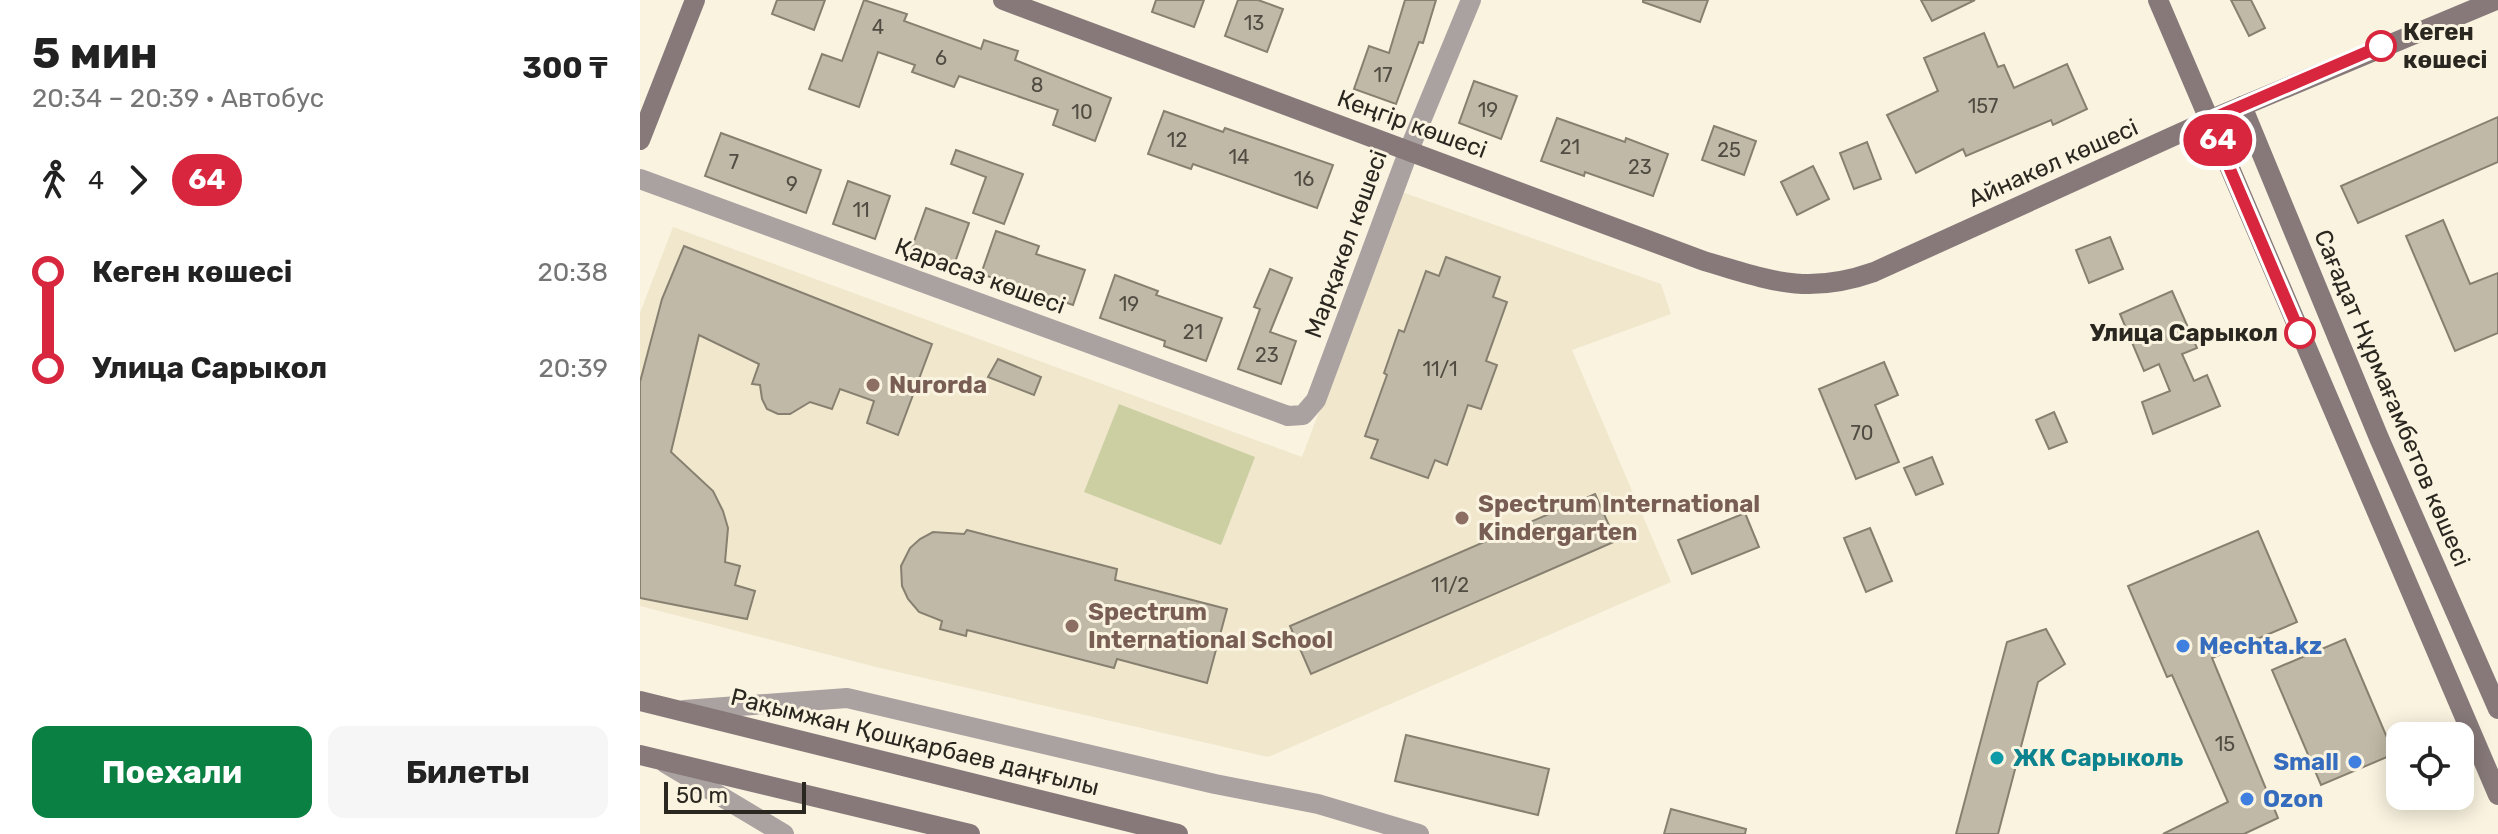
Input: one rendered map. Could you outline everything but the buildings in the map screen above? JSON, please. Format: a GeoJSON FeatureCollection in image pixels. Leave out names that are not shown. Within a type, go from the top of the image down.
{"type":"FeatureCollection","features":[{"type":"Feature","properties":{"kind":"street"},"geometry":{"type":"LineString","coordinates":[[640,140],[695,0]]}},
{"type":"Feature","properties":{"kind":"street","name":"Кеңгір көшесі"},"geometry":{"type":"LineString","coordinates":[[1003,0],[1704,261],[1772,281],[1805,286]]}},
{"type":"Feature","properties":{"kind":"street","name":"Марқакөл көшесі"},"geometry":{"type":"LineString","coordinates":[[1303,415],[1316,400],[1409,150],[1471,0]]}},
{"type":"Feature","properties":{"kind":"street"},"geometry":{"type":"LineString","coordinates":[[2158,0],[2498,795]]}},
{"type":"Feature","properties":{"kind":"street","name":"Айнакөл көшесі"},"geometry":{"type":"LineString","coordinates":[[1805,286],[1829,284],[1874,272],[2209,120],[2496,0]]}},
{"type":"Feature","properties":{"kind":"street","name":"Сағадат Нұрмағамбетов көшесі"},"geometry":{"type":"LineString","coordinates":[[2242,106],[2379,438],[2498,709]]}},
{"type":"Feature","properties":{"kind":"street","name":"Қарасаз көшесі"},"geometry":{"type":"LineString","coordinates":[[640,179],[1288,416],[1303,415]]}},
{"type":"Feature","properties":{"kind":"street"},"geometry":{"type":"LineString","coordinates":[[680,711],[847,698],[1215,784],[1318,804],[1419,834]]}},
{"type":"Feature","properties":{"kind":"street","name":"Рақымжан Қошқарбаев даңғылы"},"geometry":{"type":"LineString","coordinates":[[640,701],[1178,834]]}},
{"type":"Feature","properties":{"kind":"street"},"geometry":{"type":"LineString","coordinates":[[649,757],[784,834]]}},
{"type":"Feature","properties":{"kind":"street"},"geometry":{"type":"LineString","coordinates":[[649,757],[970,834]]}},
{"type":"Feature","properties":{"kind":"shaded area"},"geometry":{"type":"Polygon","coordinates":[[[1402,192],[1661,284],[1671,314],[1572,350],[1671,582],[1268,757],[876,667],[640,606],[640,313],[673,227],[1302,457],[1402,192]]]}},
{"type":"Feature","properties":{"kind":"green space"},"geometry":{"type":"Polygon","coordinates":[[[1119,404],[1255,457],[1221,545],[1084,492],[1119,404]]]}},
{"type":"Feature","properties":{"kind":"bus line","name":"64"},"geometry":{"type":"LineString","coordinates":[[2300,333],[2209,120],[2381,46]]}},
{"type":"Feature","properties":{"kind":"place","name":"Кеген көшесі"},"geometry":{"type":"Point","coordinates":[2381,46]}},
{"type":"Feature","properties":{"kind":"place","name":"Улица Сарыкол"},"geometry":{"type":"Point","coordinates":[2300,333]}},
{"type":"Feature","properties":{"kind":"place","name":"Nurorda"},"geometry":{"type":"Point","coordinates":[873,385]}},
{"type":"Feature","properties":{"kind":"place","name":"Spectrum International Kindergarten"},"geometry":{"type":"Point","coordinates":[1462,518]}},
{"type":"Feature","properties":{"kind":"place","name":"Spectrum International School"},"geometry":{"type":"Point","coordinates":[1072,626]}},
{"type":"Feature","properties":{"kind":"place","name":"Mechta.kz"},"geometry":{"type":"Point","coordinates":[2183,646]}},
{"type":"Feature","properties":{"kind":"place","name":"ЖК Сарыколь"},"geometry":{"type":"Point","coordinates":[1997,758]}},
{"type":"Feature","properties":{"kind":"place","name":"Small"},"geometry":{"type":"Point","coordinates":[2355,762]}},
{"type":"Feature","properties":{"kind":"place","name":"Ozon"},"geometry":{"type":"Point","coordinates":[2247,799]}}]}
